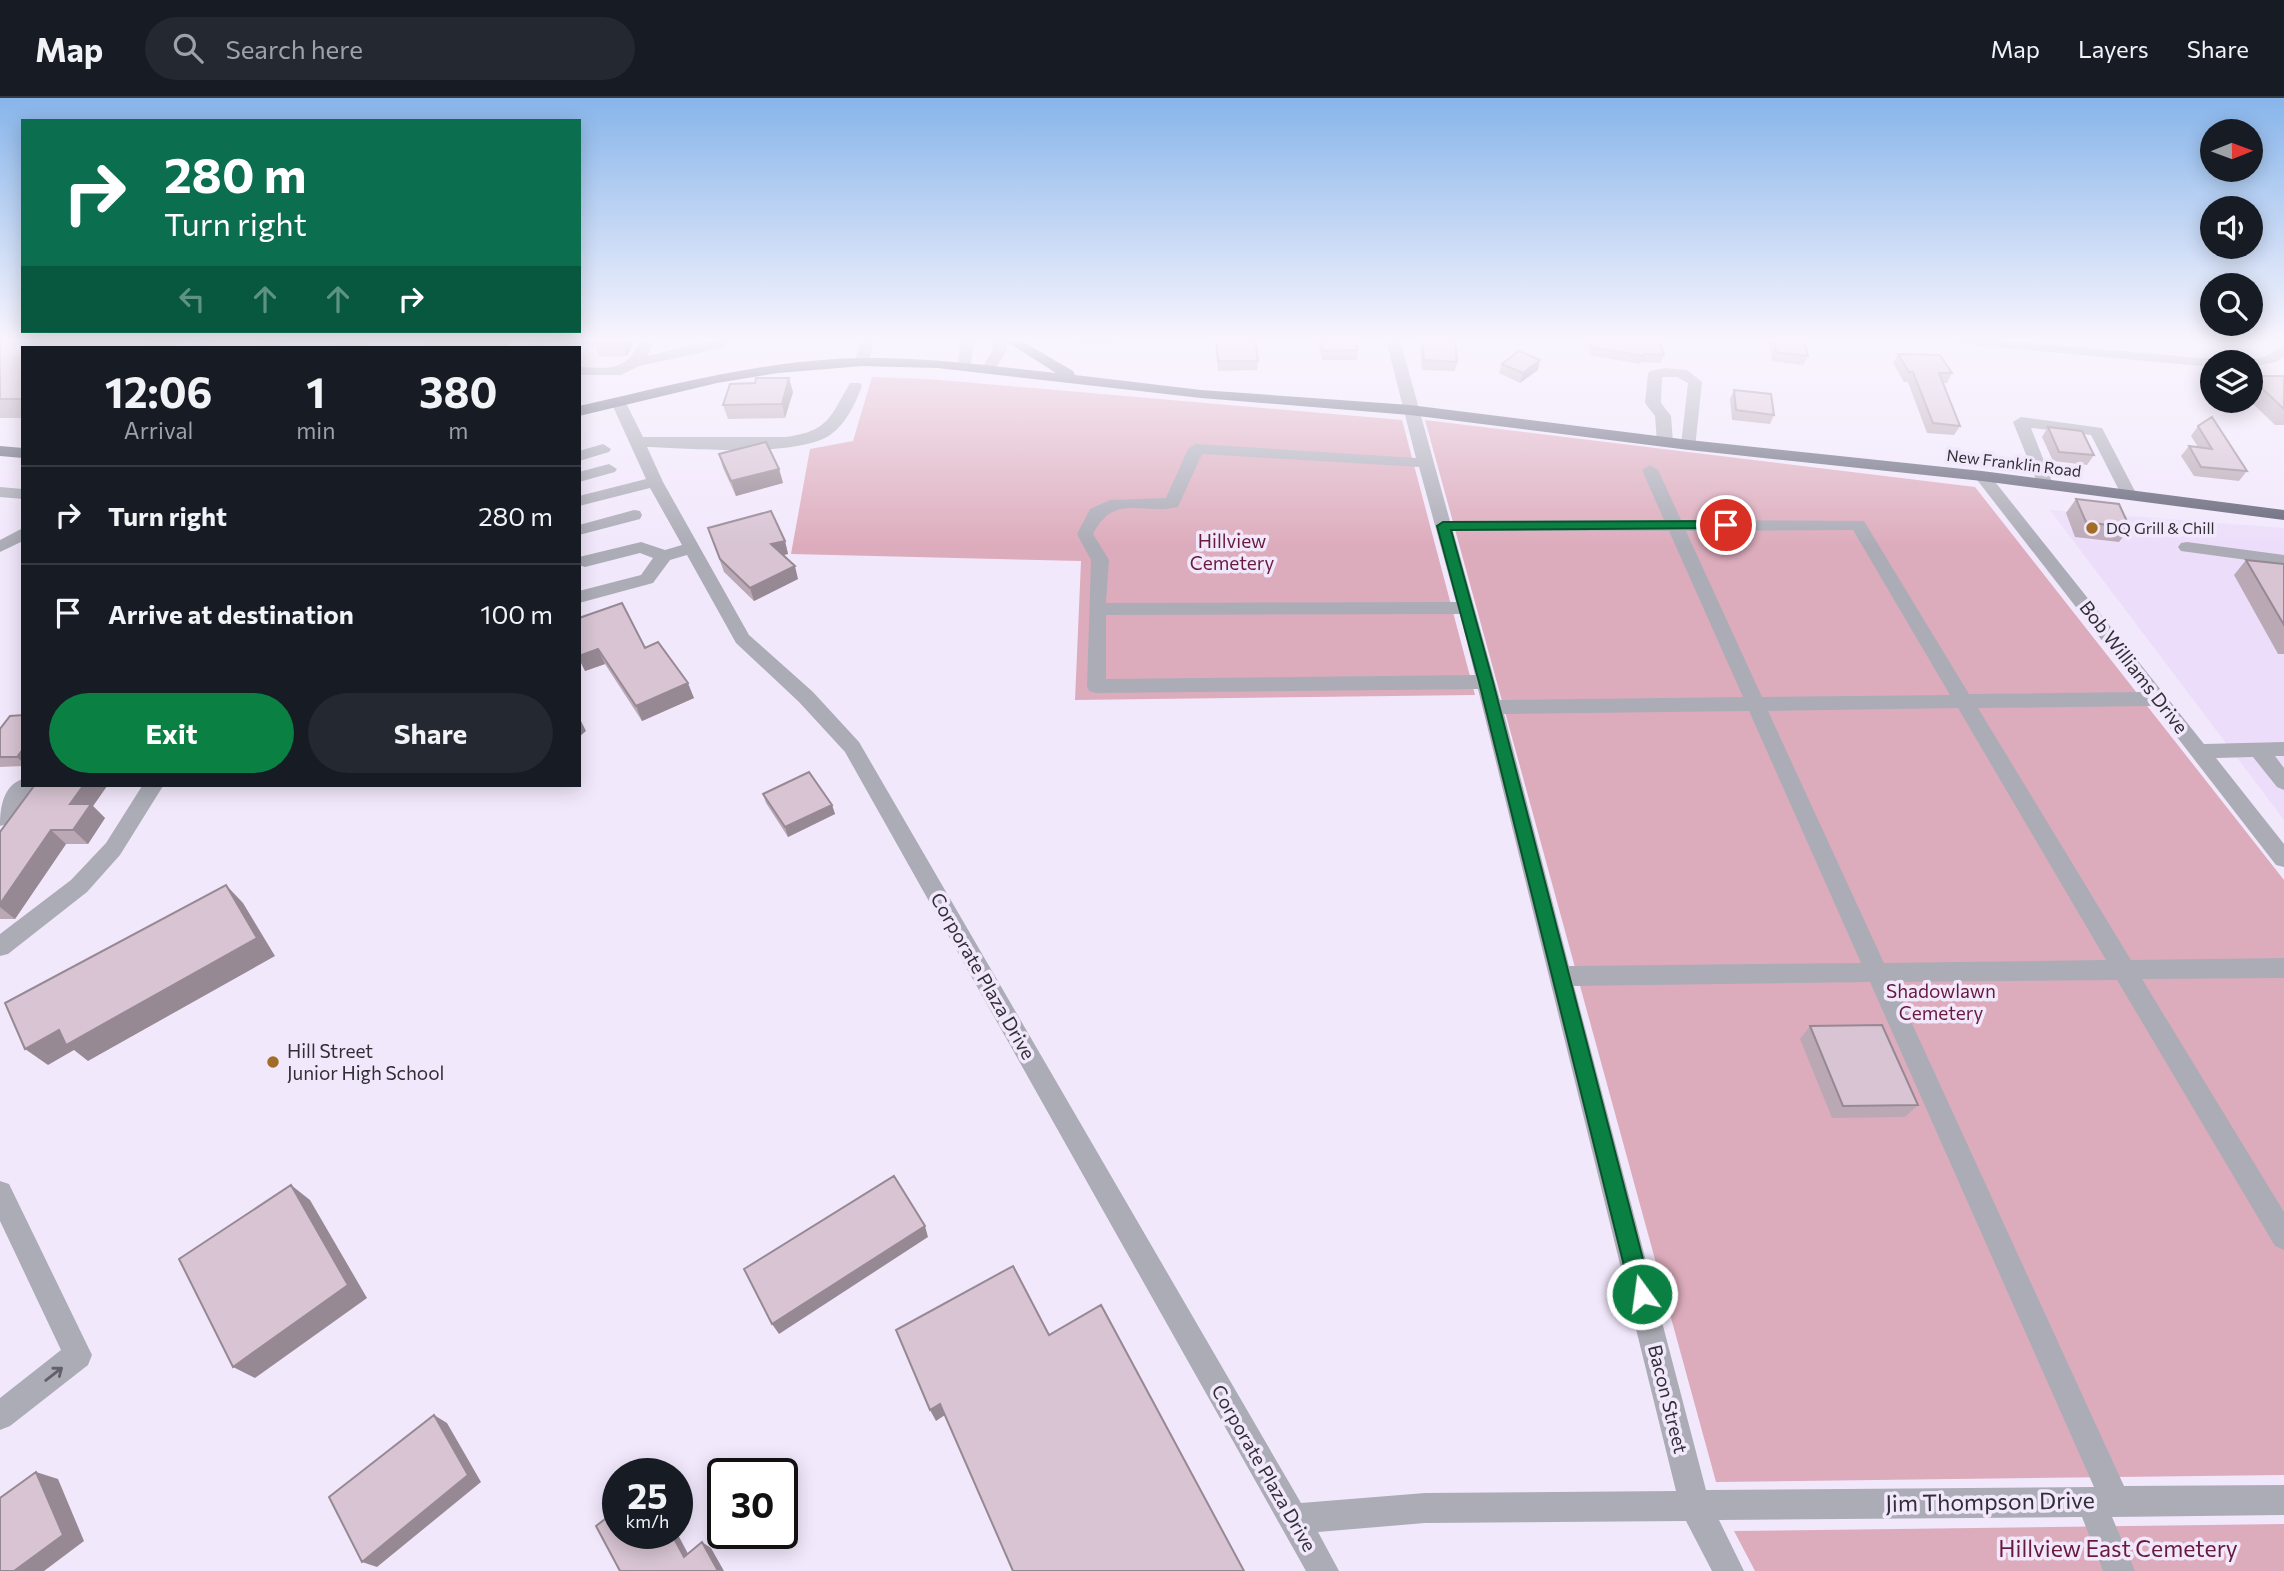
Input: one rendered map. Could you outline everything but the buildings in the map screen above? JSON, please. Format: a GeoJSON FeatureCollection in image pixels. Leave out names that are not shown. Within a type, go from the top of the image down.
{"type":"FeatureCollection","features":[{"type":"Feature","properties":{"kind":"highway","name":"New Franklin Road"},"geometry":{"type":"LineString","coordinates":[[1394,409],[1689,445],[1982,476],[2284,516]]}},
{"type":"Feature","properties":{"kind":"highway"},"geometry":{"type":"LineString","coordinates":[[0,451],[21,453]]}},
{"type":"Feature","properties":{"kind":"street","name":"Corporate Plaza Drive"},"geometry":{"type":"LineString","coordinates":[[622,409],[655,482],[742,639],[806,698],[852,747],[1322,1571]]}},
{"type":"Feature","properties":{"kind":"street"},"geometry":{"type":"LineString","coordinates":[[637,442],[807,441],[833,424],[845,409]]}},
{"type":"Feature","properties":{"kind":"street"},"geometry":{"type":"LineString","coordinates":[[1657,409],[1665,421],[1665,442]]}},
{"type":"Feature","properties":{"kind":"street"},"geometry":{"type":"LineString","coordinates":[[1689,445],[1692,409]]}},
{"type":"Feature","properties":{"kind":"street","name":"Bacon Street"},"geometry":{"type":"LineString","coordinates":[[1410,410],[1467,608],[1695,1506],[1728,1571]]}},
{"type":"Feature","properties":{"kind":"street"},"geometry":{"type":"LineString","coordinates":[[2045,484],[2021,422],[2097,431],[2129,495]]}},
{"type":"Feature","properties":{"kind":"street"},"geometry":{"type":"LineString","coordinates":[[581,455],[603,449]]}},
{"type":"Feature","properties":{"kind":"street"},"geometry":{"type":"LineString","coordinates":[[1426,463],[1196,449],[1172,503],[1116,504],[1096,513],[1085,534],[1100,560],[1096,686],[1486,682]]}},
{"type":"Feature","properties":{"kind":"street"},"geometry":{"type":"LineString","coordinates":[[581,476],[609,469]]}},
{"type":"Feature","properties":{"kind":"street"},"geometry":{"type":"LineString","coordinates":[[1650,470],[1875,973],[2103,1501],[2119,1571]]}},
{"type":"Feature","properties":{"kind":"street","name":"Bob Williams Drive"},"geometry":{"type":"LineString","coordinates":[[1982,476],[2284,859]]}},
{"type":"Feature","properties":{"kind":"street"},"geometry":{"type":"LineString","coordinates":[[581,502],[655,482]]}},
{"type":"Feature","properties":{"kind":"street"},"geometry":{"type":"LineString","coordinates":[[0,492],[21,494]]}},
{"type":"Feature","properties":{"kind":"street"},"geometry":{"type":"LineString","coordinates":[[581,531],[634,515]]}},
{"type":"Feature","properties":{"kind":"street"},"geometry":{"type":"LineString","coordinates":[[1443,526],[1858,524],[2284,1237]]}},
{"type":"Feature","properties":{"kind":"street"},"geometry":{"type":"LineString","coordinates":[[0,547],[21,534]]}},
{"type":"Feature","properties":{"kind":"street"},"geometry":{"type":"LineString","coordinates":[[582,562],[641,547],[664,556]]}},
{"type":"Feature","properties":{"kind":"street"},"geometry":{"type":"LineString","coordinates":[[2187,547],[2284,560]]}},
{"type":"Feature","properties":{"kind":"street"},"geometry":{"type":"LineString","coordinates":[[581,596],[647,579],[664,556],[691,548]]}},
{"type":"Feature","properties":{"kind":"street"},"geometry":{"type":"LineString","coordinates":[[1097,609],[1467,608]]}},
{"type":"Feature","properties":{"kind":"street"},"geometry":{"type":"LineString","coordinates":[[1492,707],[2160,699]]}},
{"type":"Feature","properties":{"kind":"street"},"geometry":{"type":"LineString","coordinates":[[2200,751],[2284,749]]}},
{"type":"Feature","properties":{"kind":"street"},"geometry":{"type":"LineString","coordinates":[[2259,750],[2284,782]]}},
{"type":"Feature","properties":{"kind":"street"},"geometry":{"type":"LineString","coordinates":[[0,818],[23,787]]}},
{"type":"Feature","properties":{"kind":"street"},"geometry":{"type":"LineString","coordinates":[[0,947],[39,919],[87,877],[113,849],[152,787]]}},
{"type":"Feature","properties":{"kind":"street"},"geometry":{"type":"LineString","coordinates":[[1561,976],[2284,968]]}},
{"type":"Feature","properties":{"kind":"street"},"geometry":{"type":"LineString","coordinates":[[0,1193],[78,1355],[0,1416]]}},
{"type":"Feature","properties":{"kind":"street","name":"Jim Thompson Drive"},"geometry":{"type":"LineString","coordinates":[[1293,1519],[1425,1508],[2284,1500]]}},
{"type":"Feature","properties":{"kind":"shaded area"},"geometry":{"type":"Polygon","coordinates":[[[2050,510],[2284,528],[2284,820],[2050,510]]]}},
{"type":"Feature","properties":{"kind":"green space","name":"Hillview Cemetery"},"geometry":{"type":"Polygon","coordinates":[[[863,409],[1272,409],[1402,420],[1475,695],[1075,700],[1081,561],[791,554],[810,449],[853,441],[863,409]]]}},
{"type":"Feature","properties":{"kind":"green space","name":"Shadowlawn Cemetery"},"geometry":{"type":"Polygon","coordinates":[[[1425,420],[1975,487],[2284,880],[2284,1475],[1716,1482],[1425,420]]]}},
{"type":"Feature","properties":{"kind":"green space","name":"Hillview East Cemetery"},"geometry":{"type":"Polygon","coordinates":[[[2284,1524],[2284,1571],[1755,1571],[1734,1531],[2284,1524]]]}},
{"type":"Feature","properties":{"kind":"place","name":"DQ Grill & Chill"},"geometry":{"type":"Point","coordinates":[2092,528]}},
{"type":"Feature","properties":{"kind":"place","name":"Hill Street Junior High School"},"geometry":{"type":"Point","coordinates":[273,1062]}},
{"type":"Feature","properties":{"kind":"route"},"geometry":{"type":"LineString","coordinates":[[1642,1294],[1467,608],[1443,526],[1726,525]]}}]}
